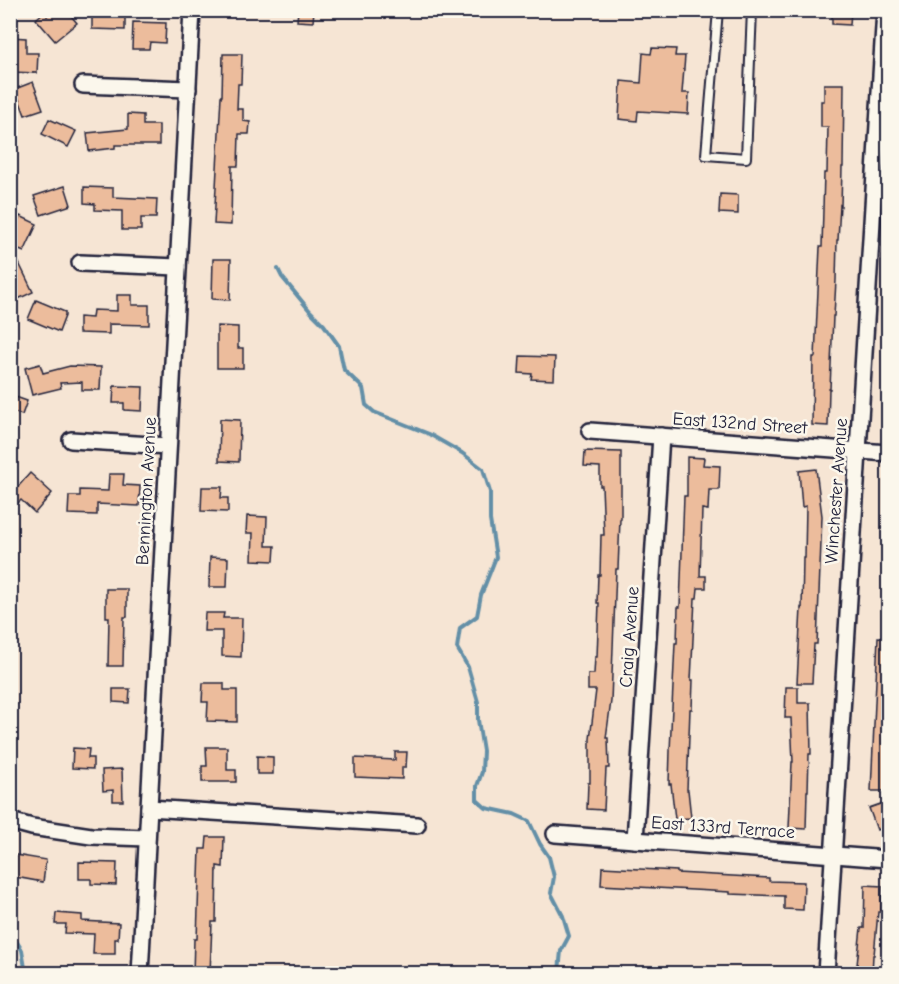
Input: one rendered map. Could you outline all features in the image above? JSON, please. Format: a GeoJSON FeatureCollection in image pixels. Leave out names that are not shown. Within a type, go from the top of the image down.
{"type":"FeatureCollection","features":[{"type":"Feature","properties":{"kind":"street","name":"Bennington Avenue"},"geometry":{"type":"LineString","coordinates":[[140,974],[192,10]]}},
{"type":"Feature","properties":{"kind":"street","name":"Winchester Avenue"},"geometry":{"type":"LineString","coordinates":[[826,974],[885,10]]}},
{"type":"Feature","properties":{"kind":"street"},"geometry":{"type":"LineString","coordinates":[[82,85],[188,88]]}},
{"type":"Feature","properties":{"kind":"street"},"geometry":{"type":"LineString","coordinates":[[80,263],[178,267]]}},
{"type":"Feature","properties":{"kind":"street","name":"East 132nd Street"},"geometry":{"type":"LineString","coordinates":[[590,431],[888,453]]}},
{"type":"Feature","properties":{"kind":"street","name":"Craig Avenue"},"geometry":{"type":"LineString","coordinates":[[635,840],[661,436]]}},
{"type":"Feature","properties":{"kind":"street"},"geometry":{"type":"LineString","coordinates":[[71,440],[168,446]]}},
{"type":"Feature","properties":{"kind":"street"},"geometry":{"type":"LineString","coordinates":[[149,808],[417,825]]}},
{"type":"Feature","properties":{"kind":"street"},"geometry":{"type":"LineString","coordinates":[[10,821],[32,827],[91,836],[147,838]]}},
{"type":"Feature","properties":{"kind":"street","name":"East 133rd Terrace"},"geometry":{"type":"LineString","coordinates":[[555,834],[888,859]]}},
{"type":"Feature","properties":{"kind":"lane"},"geometry":{"type":"LineString","coordinates":[[718,10],[706,155],[746,158],[752,10]]}},
{"type":"Feature","properties":{"kind":"building"},"geometry":{"type":"Polygon","coordinates":[[[53,10],[66,10],[77,23],[55,41],[36,19],[44,12],[47,16],[53,10]]]}},
{"type":"Feature","properties":{"kind":"building"},"geometry":{"type":"Polygon","coordinates":[[[92,10],[125,10],[125,30],[92,29],[92,10]]]}},
{"type":"Feature","properties":{"kind":"building"},"geometry":{"type":"Polygon","coordinates":[[[298,10],[314,10],[313,22],[297,21],[298,10]]]}},
{"type":"Feature","properties":{"kind":"building"},"geometry":{"type":"Polygon","coordinates":[[[832,10],[851,10],[850,25],[832,24],[832,10]]]}},
{"type":"Feature","properties":{"kind":"building"},"geometry":{"type":"Polygon","coordinates":[[[133,22],[166,23],[165,43],[150,42],[149,49],[132,49],[133,22]]]}},
{"type":"Feature","properties":{"kind":"building"},"geometry":{"type":"Polygon","coordinates":[[[10,37],[26,38],[26,53],[38,53],[37,73],[10,72],[10,37]]]}},
{"type":"Feature","properties":{"kind":"building"},"geometry":{"type":"Polygon","coordinates":[[[652,48],[676,49],[675,56],[685,56],[682,93],[689,93],[688,114],[638,111],[637,121],[619,119],[621,81],[641,83],[643,53],[651,54],[652,48]]]}},
{"type":"Feature","properties":{"kind":"building"},"geometry":{"type":"Polygon","coordinates":[[[223,54],[242,54],[237,109],[243,109],[243,121],[250,122],[249,134],[239,134],[238,166],[232,166],[231,225],[214,224],[223,54]]]}},
{"type":"Feature","properties":{"kind":"building"},"geometry":{"type":"Polygon","coordinates":[[[33,82],[43,109],[25,115],[15,89],[33,82]]]}},
{"type":"Feature","properties":{"kind":"building"},"geometry":{"type":"Polygon","coordinates":[[[824,84],[844,84],[843,167],[828,426],[812,425],[813,357],[815,357],[820,247],[822,247],[824,173],[827,173],[828,127],[821,127],[821,101],[824,101],[824,84]]]}},
{"type":"Feature","properties":{"kind":"building"},"geometry":{"type":"Polygon","coordinates":[[[128,114],[143,115],[143,125],[159,125],[159,145],[115,145],[115,148],[89,151],[87,133],[128,129],[128,114]]]}},
{"type":"Feature","properties":{"kind":"building"},"geometry":{"type":"Polygon","coordinates":[[[49,119],[76,131],[68,147],[42,134],[49,119]]]}},
{"type":"Feature","properties":{"kind":"building"},"geometry":{"type":"Polygon","coordinates":[[[65,186],[71,205],[41,215],[34,196],[65,186]]]}},
{"type":"Feature","properties":{"kind":"building"},"geometry":{"type":"Polygon","coordinates":[[[84,187],[113,188],[113,197],[157,199],[156,218],[141,218],[141,230],[122,230],[122,211],[95,210],[95,204],[84,203],[84,187]]]}},
{"type":"Feature","properties":{"kind":"building"},"geometry":{"type":"Polygon","coordinates":[[[720,194],[738,195],[738,214],[719,213],[720,194]]]}},
{"type":"Feature","properties":{"kind":"building"},"geometry":{"type":"Polygon","coordinates":[[[20,216],[37,224],[24,252],[10,246],[10,238],[20,216]]]}},
{"type":"Feature","properties":{"kind":"building"},"geometry":{"type":"Polygon","coordinates":[[[213,259],[231,259],[230,300],[212,299],[213,259]]]}},
{"type":"Feature","properties":{"kind":"building"},"geometry":{"type":"Polygon","coordinates":[[[18,261],[33,292],[16,300],[10,288],[10,264],[18,261]]]}},
{"type":"Feature","properties":{"kind":"building"},"geometry":{"type":"Polygon","coordinates":[[[117,295],[132,295],[132,305],[149,305],[149,325],[109,324],[109,334],[79,333],[79,317],[92,318],[93,310],[117,311],[117,295]]]}},
{"type":"Feature","properties":{"kind":"building"},"geometry":{"type":"Polygon","coordinates":[[[36,300],[65,312],[59,332],[28,319],[36,300]]]}},
{"type":"Feature","properties":{"kind":"building"},"geometry":{"type":"Polygon","coordinates":[[[217,326],[238,327],[238,348],[243,348],[243,368],[217,368],[217,326]]]}},
{"type":"Feature","properties":{"kind":"building"},"geometry":{"type":"Polygon","coordinates":[[[520,356],[555,357],[554,380],[531,379],[532,374],[519,373],[520,356]]]}},
{"type":"Feature","properties":{"kind":"building"},"geometry":{"type":"Polygon","coordinates":[[[40,364],[43,373],[70,366],[101,367],[100,390],[82,390],[82,382],[60,383],[61,388],[32,395],[25,368],[40,364]]]}},
{"type":"Feature","properties":{"kind":"building"},"geometry":{"type":"Polygon","coordinates":[[[114,386],[143,387],[142,411],[124,410],[124,403],[113,403],[114,386]]]}},
{"type":"Feature","properties":{"kind":"building"},"geometry":{"type":"Polygon","coordinates":[[[10,395],[27,401],[22,415],[10,411],[10,395]]]}},
{"type":"Feature","properties":{"kind":"building"},"geometry":{"type":"Polygon","coordinates":[[[220,419],[240,420],[239,462],[219,461],[220,419]]]}},
{"type":"Feature","properties":{"kind":"building"},"geometry":{"type":"Polygon","coordinates":[[[585,451],[621,452],[621,519],[618,569],[616,569],[611,701],[606,738],[608,738],[609,768],[606,768],[604,810],[587,809],[588,783],[590,783],[590,739],[596,690],[588,690],[588,674],[594,674],[595,657],[597,657],[598,575],[600,575],[601,535],[604,535],[600,467],[584,466],[585,451]]]}},
{"type":"Feature","properties":{"kind":"building"},"geometry":{"type":"Polygon","coordinates":[[[687,457],[704,458],[703,465],[720,466],[719,490],[709,490],[708,510],[702,509],[700,576],[706,576],[706,588],[698,588],[697,598],[695,598],[687,790],[691,818],[675,819],[671,784],[669,784],[670,751],[675,643],[677,643],[678,607],[680,607],[684,496],[687,496],[687,457]]]}},
{"type":"Feature","properties":{"kind":"building"},"geometry":{"type":"Polygon","coordinates":[[[816,469],[822,516],[817,644],[814,644],[812,683],[797,683],[806,506],[802,507],[799,471],[816,469]]]}},
{"type":"Feature","properties":{"kind":"building"},"geometry":{"type":"Polygon","coordinates":[[[30,473],[52,493],[35,513],[21,500],[18,503],[10,496],[30,473]]]}},
{"type":"Feature","properties":{"kind":"building"},"geometry":{"type":"Polygon","coordinates":[[[109,474],[124,474],[123,485],[140,486],[139,506],[97,504],[97,515],[68,514],[69,496],[80,496],[80,490],[108,491],[109,474]]]}},
{"type":"Feature","properties":{"kind":"building"},"geometry":{"type":"Polygon","coordinates":[[[202,487],[222,487],[221,498],[228,498],[228,512],[201,511],[202,487]]]}},
{"type":"Feature","properties":{"kind":"building"},"geometry":{"type":"Polygon","coordinates":[[[247,516],[267,517],[266,546],[275,546],[274,561],[252,560],[253,533],[246,533],[247,516]]]}},
{"type":"Feature","properties":{"kind":"building"},"geometry":{"type":"Polygon","coordinates":[[[210,557],[228,558],[227,587],[209,587],[210,557]]]}},
{"type":"Feature","properties":{"kind":"building"},"geometry":{"type":"Polygon","coordinates":[[[106,589],[127,589],[123,666],[108,666],[109,617],[106,617],[106,589]]]}},
{"type":"Feature","properties":{"kind":"building"},"geometry":{"type":"Polygon","coordinates":[[[205,613],[224,613],[223,618],[242,618],[241,657],[222,656],[222,631],[204,631],[205,613]]]}},
{"type":"Feature","properties":{"kind":"building"},"geometry":{"type":"Polygon","coordinates":[[[878,637],[888,638],[888,791],[871,791],[878,637]]]}},
{"type":"Feature","properties":{"kind":"building"},"geometry":{"type":"Polygon","coordinates":[[[203,683],[224,683],[224,690],[237,690],[237,722],[207,721],[208,702],[202,702],[203,683]]]}},
{"type":"Feature","properties":{"kind":"building"},"geometry":{"type":"Polygon","coordinates":[[[786,687],[798,687],[798,703],[810,703],[811,754],[809,754],[806,829],[789,828],[793,762],[791,718],[785,718],[786,687]]]}},
{"type":"Feature","properties":{"kind":"building"},"geometry":{"type":"Polygon","coordinates":[[[113,689],[130,689],[129,703],[113,702],[113,689]]]}},
{"type":"Feature","properties":{"kind":"building"},"geometry":{"type":"Polygon","coordinates":[[[206,747],[227,747],[227,770],[236,770],[236,782],[202,782],[202,766],[207,766],[206,747]]]}},
{"type":"Feature","properties":{"kind":"building"},"geometry":{"type":"Polygon","coordinates":[[[73,748],[89,749],[88,758],[93,758],[93,769],[72,768],[73,748]]]}},
{"type":"Feature","properties":{"kind":"building"},"geometry":{"type":"Polygon","coordinates":[[[395,752],[407,752],[406,767],[402,767],[402,779],[355,777],[355,758],[395,760],[395,752]]]}},
{"type":"Feature","properties":{"kind":"building"},"geometry":{"type":"Polygon","coordinates":[[[257,756],[273,757],[273,774],[257,774],[257,756]]]}},
{"type":"Feature","properties":{"kind":"building"},"geometry":{"type":"Polygon","coordinates":[[[122,769],[123,801],[113,801],[113,790],[103,791],[102,770],[122,769]]]}},
{"type":"Feature","properties":{"kind":"building"},"geometry":{"type":"Polygon","coordinates":[[[886,802],[888,826],[877,830],[869,808],[886,802]]]}},
{"type":"Feature","properties":{"kind":"building"},"geometry":{"type":"Polygon","coordinates":[[[207,837],[224,837],[223,867],[217,866],[216,922],[212,922],[210,974],[193,974],[194,939],[197,939],[200,849],[206,849],[207,837]]]}},
{"type":"Feature","properties":{"kind":"building"},"geometry":{"type":"Polygon","coordinates":[[[10,854],[46,860],[43,882],[10,876],[10,854]]]}},
{"type":"Feature","properties":{"kind":"building"},"geometry":{"type":"Polygon","coordinates":[[[79,862],[117,863],[116,885],[91,884],[91,879],[79,879],[79,862]]]}},
{"type":"Feature","properties":{"kind":"building"},"geometry":{"type":"Polygon","coordinates":[[[602,867],[804,882],[803,910],[784,909],[784,896],[601,885],[602,867]]]}},
{"type":"Feature","properties":{"kind":"building"},"geometry":{"type":"Polygon","coordinates":[[[865,885],[882,886],[881,912],[878,912],[872,974],[856,974],[861,928],[864,928],[865,885]]]}},
{"type":"Feature","properties":{"kind":"building"},"geometry":{"type":"Polygon","coordinates":[[[56,913],[82,915],[82,921],[119,923],[118,939],[115,939],[115,954],[93,954],[94,934],[65,933],[66,924],[55,924],[56,913]]]}},
{"type":"Feature","properties":{"kind":"waterway"},"geometry":{"type":"LineString","coordinates":[[278,269],[282,277],[324,325],[339,346],[344,370],[363,388],[366,405],[374,412],[429,434],[462,453],[483,469],[490,492],[490,520],[496,557],[481,595],[477,616],[460,628],[457,648],[468,667],[478,702],[478,720],[483,751],[477,800],[486,808],[514,814],[529,821],[549,857],[554,877],[551,893],[563,916],[569,936],[561,951],[559,971],[561,974]]}},
{"type":"Feature","properties":{"kind":"waterway"},"geometry":{"type":"LineString","coordinates":[[10,931],[22,950],[26,974]]}}]}
